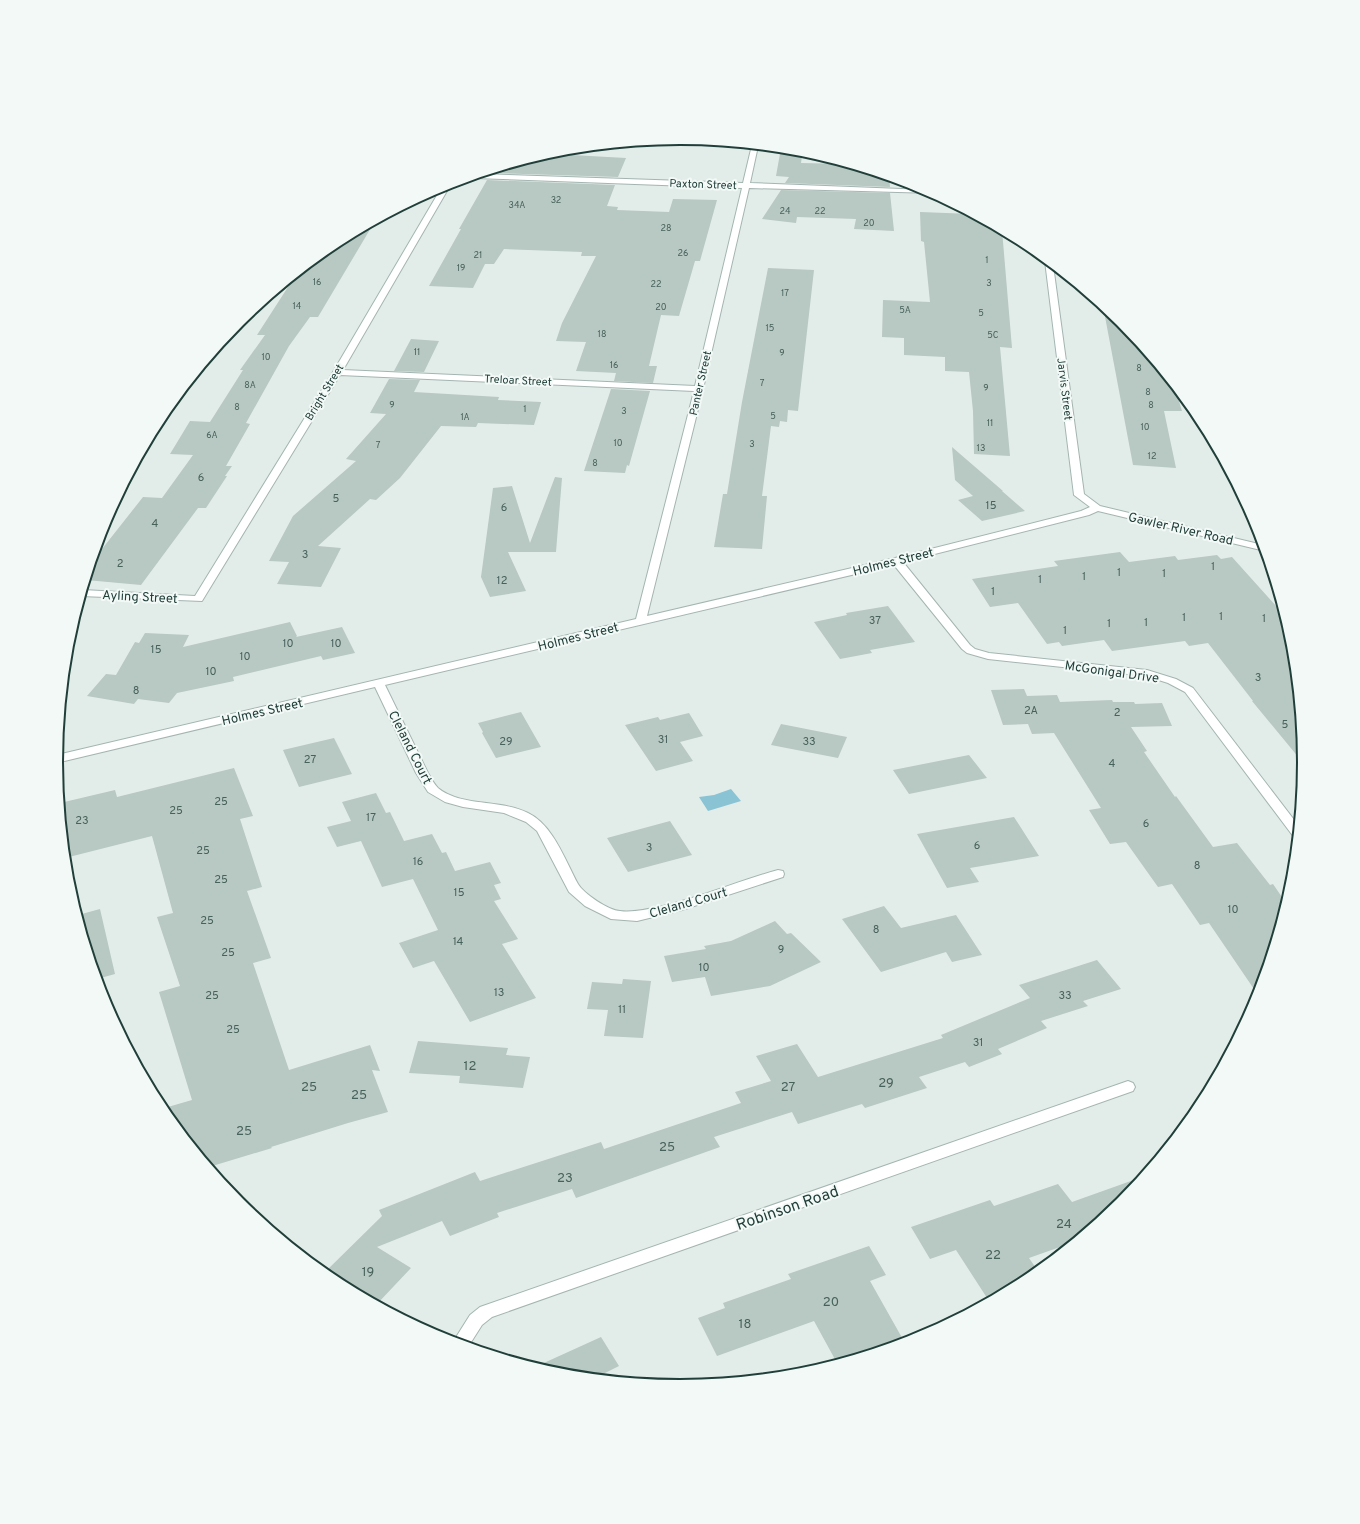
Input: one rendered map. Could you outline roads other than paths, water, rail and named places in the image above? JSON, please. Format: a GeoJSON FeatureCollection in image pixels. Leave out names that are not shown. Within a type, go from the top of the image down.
{"type":"FeatureCollection","features":[{"type":"Feature","properties":{"kind":"street","name":"Panter Street"},"geometry":{"type":"LineString","coordinates":[[641,620],[699,389],[754,149]]}},
{"type":"Feature","properties":{"kind":"street","name":"Paxton Street"},"geometry":{"type":"LineString","coordinates":[[487,176],[914,191]]}},
{"type":"Feature","properties":{"kind":"street","name":"Bright Street"},"geometry":{"type":"LineString","coordinates":[[198,599],[337,372],[442,193]]}},
{"type":"Feature","properties":{"kind":"street","name":"Jarvis Street"},"geometry":{"type":"LineString","coordinates":[[1050,269],[1079,495],[1098,508]]}},
{"type":"Feature","properties":{"kind":"street","name":"Treloar Street"},"geometry":{"type":"LineString","coordinates":[[337,372],[699,389]]}},
{"type":"Feature","properties":{"kind":"street","name":"Gawler River Road"},"geometry":{"type":"LineString","coordinates":[[1098,508],[1258,546]]}},
{"type":"Feature","properties":{"kind":"street","name":"Holmes Street"},"geometry":{"type":"LineString","coordinates":[[63,757],[896,561],[1085,513],[1098,508]]}},
{"type":"Feature","properties":{"kind":"street","name":"McGonigal Drive"},"geometry":{"type":"LineString","coordinates":[[896,561],[947,625],[971,651],[988,656],[1148,673],[1172,681],[1189,690],[1293,828]]}},
{"type":"Feature","properties":{"kind":"street","name":"Ayling Street"},"geometry":{"type":"LineString","coordinates":[[87,593],[198,599]]}},
{"type":"Feature","properties":{"kind":"street","name":"Cleland Court"},"geometry":{"type":"LineString","coordinates":[[379,684],[422,773],[436,793],[465,803],[503,808],[524,814],[536,822],[542,829],[574,889],[600,910],[616,916],[637,916],[682,906],[778,874]]}},
{"type":"Feature","properties":{"kind":"street","name":"Robinson Road"},"geometry":{"type":"LineString","coordinates":[[463,1339],[476,1320],[486,1312],[1128,1087]]}},
{"type":"Feature","properties":{"kind":"water"},"geometry":{"type":"Polygon","coordinates":[[[731,789],[741,801],[708,811],[699,797],[714,795],[731,789]]]}}]}
